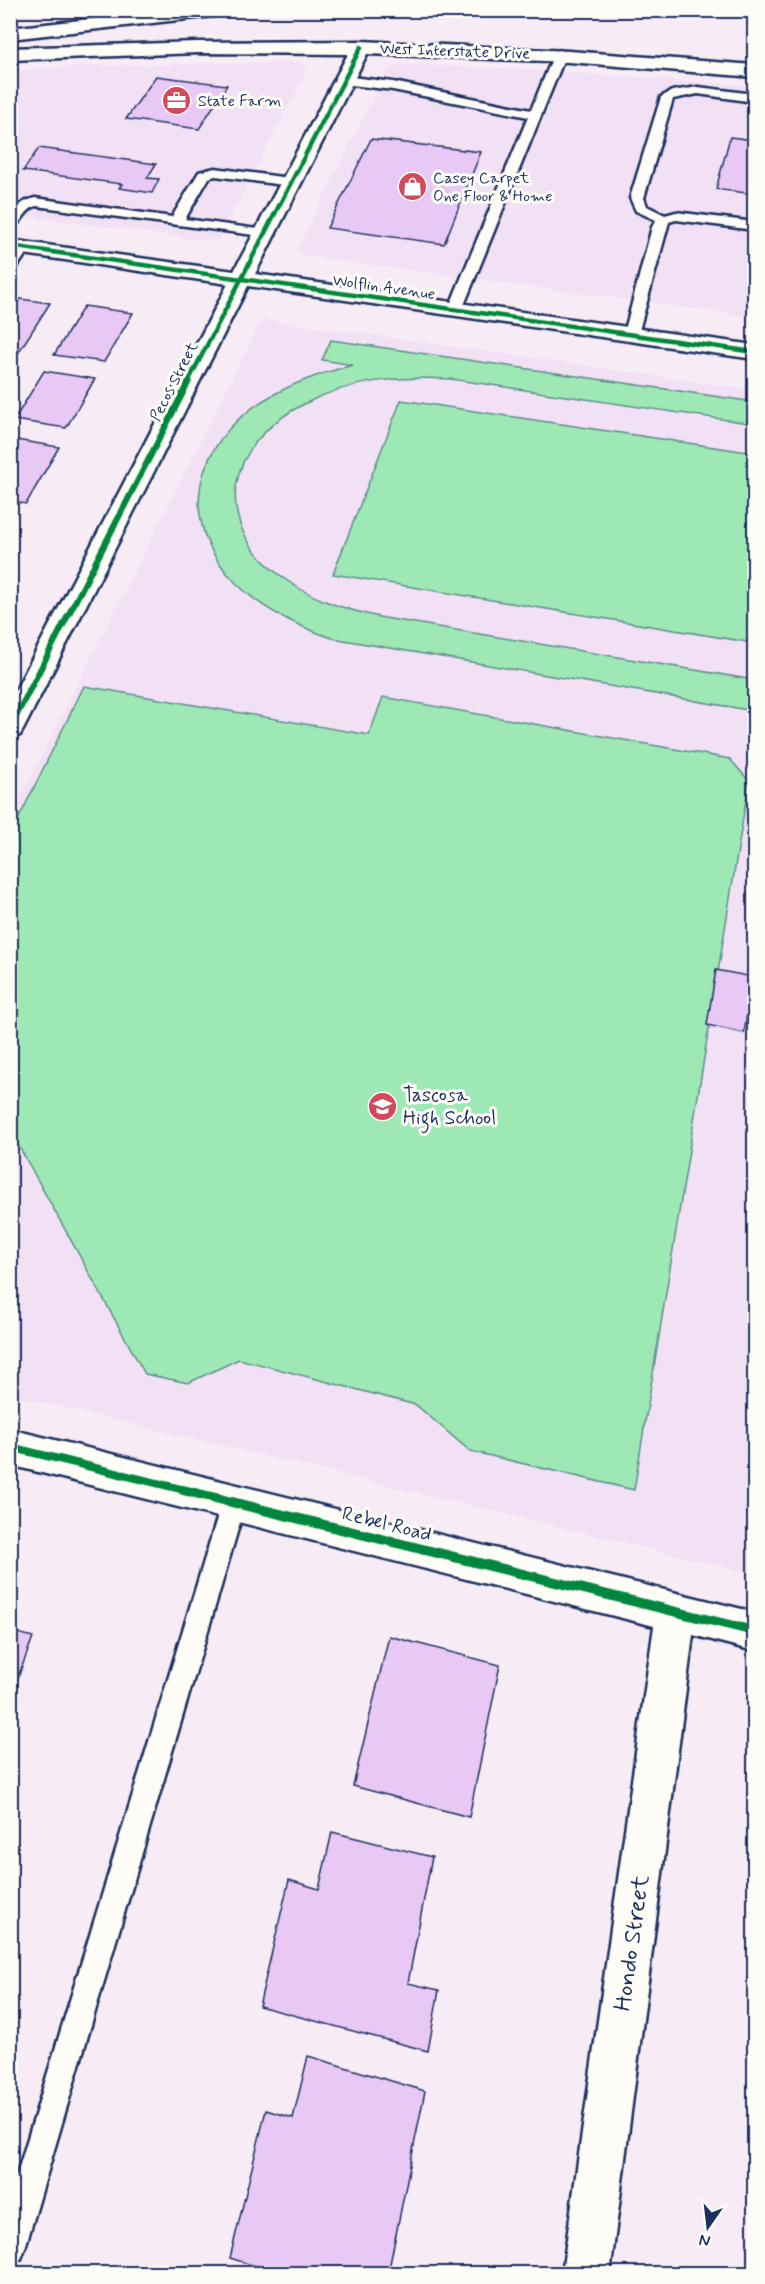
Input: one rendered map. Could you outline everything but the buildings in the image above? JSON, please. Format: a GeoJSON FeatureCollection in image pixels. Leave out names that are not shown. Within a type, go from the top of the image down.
{"type":"FeatureCollection","features":[{"type":"Feature","properties":{"kind":"main road"},"geometry":{"type":"LineString","coordinates":[[10,34],[223,10]]}},
{"type":"Feature","properties":{"kind":"main road","name":"West Interstate Drive"},"geometry":{"type":"LineString","coordinates":[[10,54],[241,46],[361,47],[560,54],[754,70]]}},
{"type":"Feature","properties":{"kind":"main road","name":"Pecos Street"},"geometry":{"type":"LineString","coordinates":[[10,728],[361,47]]}},
{"type":"Feature","properties":{"kind":"main road","name":"Wolflin Avenue"},"geometry":{"type":"LineString","coordinates":[[17,247],[754,352]]}},
{"type":"Feature","properties":{"kind":"main road","name":"Rebel Road"},"geometry":{"type":"LineString","coordinates":[[10,1448],[754,1631]]}},
{"type":"Feature","properties":{"kind":"main road","name":"Hondo Street"},"geometry":{"type":"LineString","coordinates":[[586,2274],[676,1612]]}},
{"type":"Feature","properties":{"kind":"lane"},"geometry":{"type":"LineString","coordinates":[[455,309],[560,54]]}},
{"type":"Feature","properties":{"kind":"lane"},"geometry":{"type":"LineString","coordinates":[[343,80],[393,86],[536,115]]}},
{"type":"Feature","properties":{"kind":"lane"},"geometry":{"type":"LineString","coordinates":[[754,98],[692,91],[676,92],[667,97],[636,198],[640,208],[664,219],[676,216],[754,226]]}},
{"type":"Feature","properties":{"kind":"lane"},"geometry":{"type":"LineString","coordinates":[[176,222],[204,176],[215,172],[291,182]]}},
{"type":"Feature","properties":{"kind":"lane"},"geometry":{"type":"LineString","coordinates":[[10,225],[24,206],[35,202],[264,234]]}},
{"type":"Feature","properties":{"kind":"lane"},"geometry":{"type":"LineString","coordinates":[[631,334],[659,227],[664,219]]}},
{"type":"Feature","properties":{"kind":"lane"},"geometry":{"type":"LineString","coordinates":[[10,267],[17,247]]}},
{"type":"Feature","properties":{"kind":"lane"},"geometry":{"type":"LineString","coordinates":[[10,2248],[234,1502]]}},
{"type":"Feature","properties":{"kind":"shaded area"},"geometry":{"type":"Polygon","coordinates":[[[297,62],[308,69],[218,240],[199,240],[11,214],[11,71],[85,66],[297,62]]]}},
{"type":"Feature","properties":{"kind":"shaded area"},"geometry":{"type":"Polygon","coordinates":[[[401,64],[533,70],[754,86],[754,317],[304,256],[297,250],[387,70],[401,64]]]}},
{"type":"Feature","properties":{"kind":"shaded area","name":"Tascosa High School"},"geometry":{"type":"Polygon","coordinates":[[[262,319],[754,390],[754,1574],[11,1395],[10,818],[262,319]]]}},
{"type":"Feature","properties":{"kind":"green space"},"geometry":{"type":"Polygon","coordinates":[[[331,340],[754,402],[754,424],[451,379],[413,378],[376,381],[321,396],[278,420],[258,440],[244,461],[236,484],[236,508],[243,532],[259,555],[293,585],[328,602],[379,617],[754,680],[754,711],[332,638],[281,616],[247,593],[217,560],[205,536],[200,511],[201,486],[208,461],[221,439],[240,418],[264,400],[307,379],[353,365],[322,360],[331,340]]]}},
{"type":"Feature","properties":{"kind":"green space"},"geometry":{"type":"Polygon","coordinates":[[[401,400],[754,453],[754,643],[333,574],[401,400]]]}},
{"type":"Feature","properties":{"kind":"green space"},"geometry":{"type":"Polygon","coordinates":[[[84,686],[369,735],[383,697],[730,759],[749,781],[634,1490],[470,1451],[416,1405],[239,1359],[188,1383],[145,1374],[11,1132],[10,836],[84,686]]]}},
{"type":"Feature","properties":{"kind":"cycle path"},"geometry":{"type":"LineString","coordinates":[[10,728],[361,47]]}},
{"type":"Feature","properties":{"kind":"cycle path"},"geometry":{"type":"LineString","coordinates":[[10,246],[754,352]]}},
{"type":"Feature","properties":{"kind":"cycle path"},"geometry":{"type":"LineString","coordinates":[[10,1447],[754,1631]]}},
{"type":"Feature","properties":{"kind":"place","name":"State Farm"},"geometry":{"type":"Point","coordinates":[177,100]}},
{"type":"Feature","properties":{"kind":"place","name":"Casey Carpet One Floor & Home"},"geometry":{"type":"Point","coordinates":[412,186]}},
{"type":"Feature","properties":{"kind":"place","name":"Tascosa High School"},"geometry":{"type":"Point","coordinates":[382,1106]}}]}
